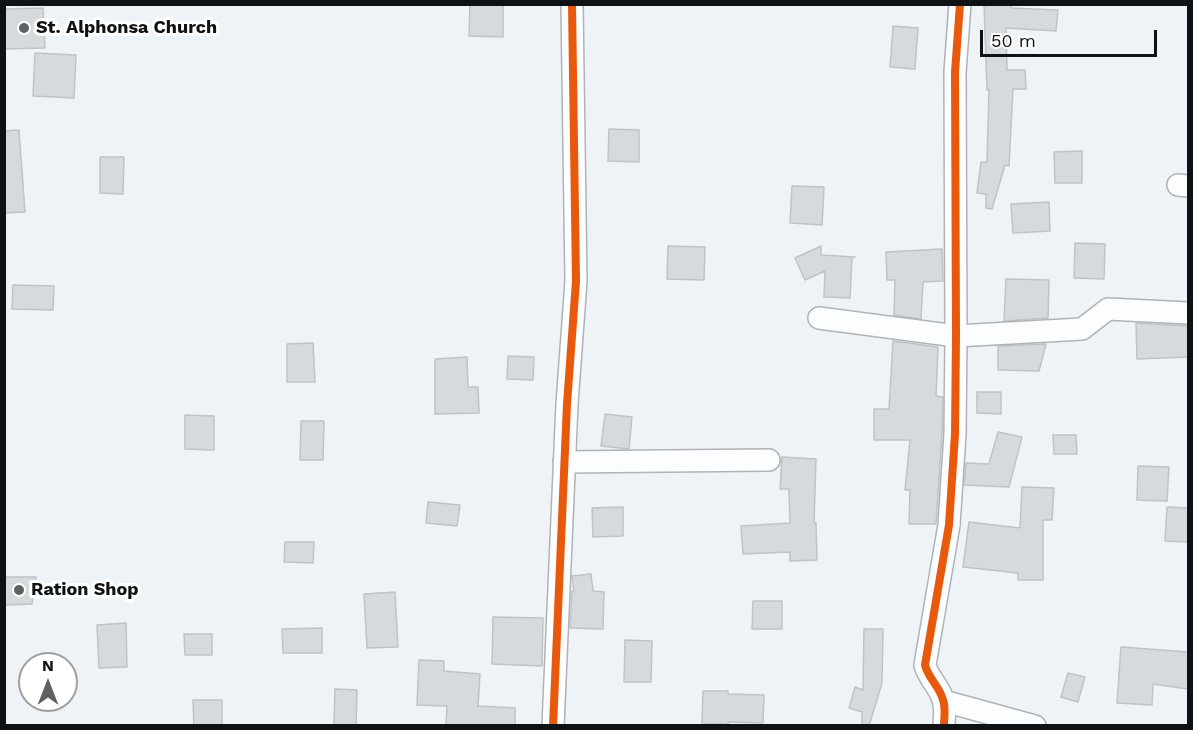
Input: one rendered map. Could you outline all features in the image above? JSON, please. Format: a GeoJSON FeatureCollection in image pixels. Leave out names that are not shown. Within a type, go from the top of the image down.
{"type":"FeatureCollection","features":[{"type":"Feature","properties":{"kind":"street"},"geometry":{"type":"LineString","coordinates":[[553,726],[564,462],[576,281],[572,4]]}},
{"type":"Feature","properties":{"kind":"street"},"geometry":{"type":"LineString","coordinates":[[944,726],[944,701],[927,673],[925,665],[949,525],[955,434],[955,72],[960,4]]}},
{"type":"Feature","properties":{"kind":"street"},"geometry":{"type":"LineString","coordinates":[[819,318],[956,336],[1082,329],[1108,309],[1188,313]]}},
{"type":"Feature","properties":{"kind":"street"},"geometry":{"type":"LineString","coordinates":[[564,462],[769,460]]}},
{"type":"Feature","properties":{"kind":"street"},"geometry":{"type":"LineString","coordinates":[[944,701],[1035,726]]}},
{"type":"Feature","properties":{"kind":"building"},"geometry":{"type":"Polygon","coordinates":[[[470,4],[503,4],[503,37],[469,36],[470,4]]]}},
{"type":"Feature","properties":{"kind":"building"},"geometry":{"type":"Polygon","coordinates":[[[984,4],[1011,4],[1011,8],[1058,10],[1056,31],[1006,28],[1007,70],[1025,70],[1026,89],[1013,89],[1009,166],[1005,165],[992,209],[986,208],[986,194],[977,193],[981,162],[987,162],[989,90],[987,90],[984,4]]]}},
{"type":"Feature","properties":{"kind":"building","name":"St. Alphonsa Church"},"geometry":{"type":"Polygon","coordinates":[[[43,8],[45,48],[4,49],[4,9],[43,8]]]}},
{"type":"Feature","properties":{"kind":"building"},"geometry":{"type":"Polygon","coordinates":[[[893,26],[918,28],[915,69],[890,67],[893,26]]]}},
{"type":"Feature","properties":{"kind":"building"},"geometry":{"type":"Polygon","coordinates":[[[35,53],[76,55],[74,98],[33,96],[35,53]]]}},
{"type":"Feature","properties":{"kind":"building"},"geometry":{"type":"Polygon","coordinates":[[[609,129],[639,130],[639,162],[608,161],[609,129]]]}},
{"type":"Feature","properties":{"kind":"building"},"geometry":{"type":"Polygon","coordinates":[[[19,130],[25,212],[4,213],[4,131],[19,130]]]}},
{"type":"Feature","properties":{"kind":"building"},"geometry":{"type":"Polygon","coordinates":[[[1082,151],[1082,183],[1055,183],[1054,152],[1082,151]]]}},
{"type":"Feature","properties":{"kind":"building"},"geometry":{"type":"Polygon","coordinates":[[[100,157],[124,157],[123,194],[100,193],[100,157]]]}},
{"type":"Feature","properties":{"kind":"building"},"geometry":{"type":"Polygon","coordinates":[[[792,186],[824,187],[822,225],[790,223],[792,186]]]}},
{"type":"Feature","properties":{"kind":"building"},"geometry":{"type":"Polygon","coordinates":[[[1049,202],[1050,231],[1013,233],[1011,204],[1049,202]]]}},
{"type":"Feature","properties":{"kind":"building"},"geometry":{"type":"Polygon","coordinates":[[[1075,243],[1105,244],[1104,279],[1074,278],[1075,243]]]}},
{"type":"Feature","properties":{"kind":"building"},"geometry":{"type":"Polygon","coordinates":[[[668,246],[705,247],[704,280],[667,279],[668,246]]]}},
{"type":"Feature","properties":{"kind":"building"},"geometry":{"type":"Polygon","coordinates":[[[821,246],[821,255],[855,257],[852,258],[850,298],[824,297],[825,271],[805,280],[795,258],[821,246]]]}},
{"type":"Feature","properties":{"kind":"building"},"geometry":{"type":"Polygon","coordinates":[[[942,249],[943,281],[923,282],[921,319],[894,315],[895,280],[887,280],[886,252],[942,249]]]}},
{"type":"Feature","properties":{"kind":"building"},"geometry":{"type":"Polygon","coordinates":[[[1006,279],[1049,280],[1048,318],[1004,321],[1006,279]]]}},
{"type":"Feature","properties":{"kind":"building"},"geometry":{"type":"Polygon","coordinates":[[[13,285],[54,286],[53,310],[12,309],[13,285]]]}},
{"type":"Feature","properties":{"kind":"building"},"geometry":{"type":"Polygon","coordinates":[[[1136,323],[1188,326],[1188,357],[1137,359],[1136,323]]]}},
{"type":"Feature","properties":{"kind":"building"},"geometry":{"type":"Polygon","coordinates":[[[893,341],[938,347],[936,396],[943,397],[936,524],[909,524],[910,490],[905,490],[910,440],[874,440],[874,409],[889,409],[893,341]]]}},
{"type":"Feature","properties":{"kind":"building"},"geometry":{"type":"Polygon","coordinates":[[[313,343],[315,382],[287,382],[287,344],[313,343]]]}},
{"type":"Feature","properties":{"kind":"building"},"geometry":{"type":"Polygon","coordinates":[[[1046,344],[1039,371],[998,370],[998,346],[1046,344]]]}},
{"type":"Feature","properties":{"kind":"building"},"geometry":{"type":"Polygon","coordinates":[[[508,356],[534,357],[533,380],[507,379],[508,356]]]}},
{"type":"Feature","properties":{"kind":"building"},"geometry":{"type":"Polygon","coordinates":[[[467,357],[468,387],[478,387],[479,413],[435,414],[435,359],[467,357]]]}},
{"type":"Feature","properties":{"kind":"building"},"geometry":{"type":"Polygon","coordinates":[[[977,392],[1001,392],[1001,414],[977,413],[977,392]]]}},
{"type":"Feature","properties":{"kind":"building"},"geometry":{"type":"Polygon","coordinates":[[[605,414],[632,417],[629,449],[601,446],[605,414]]]}},
{"type":"Feature","properties":{"kind":"building"},"geometry":{"type":"Polygon","coordinates":[[[185,415],[214,416],[214,450],[185,449],[185,415]]]}},
{"type":"Feature","properties":{"kind":"building"},"geometry":{"type":"Polygon","coordinates":[[[301,421],[324,421],[323,460],[300,460],[301,421]]]}},
{"type":"Feature","properties":{"kind":"building"},"geometry":{"type":"Polygon","coordinates":[[[998,432],[1022,437],[1009,487],[964,485],[966,463],[989,464],[998,432]]]}},
{"type":"Feature","properties":{"kind":"building"},"geometry":{"type":"Polygon","coordinates":[[[1053,435],[1076,435],[1077,454],[1054,454],[1053,435]]]}},
{"type":"Feature","properties":{"kind":"building"},"geometry":{"type":"Polygon","coordinates":[[[782,457],[816,459],[814,523],[816,523],[817,560],[790,561],[790,552],[743,554],[741,526],[790,523],[789,489],[780,489],[782,457]]]}},
{"type":"Feature","properties":{"kind":"building"},"geometry":{"type":"Polygon","coordinates":[[[1138,466],[1169,467],[1167,501],[1137,500],[1138,466]]]}},
{"type":"Feature","properties":{"kind":"building"},"geometry":{"type":"Polygon","coordinates":[[[1022,487],[1054,488],[1052,520],[1043,520],[1043,580],[1018,580],[1018,573],[963,567],[969,522],[1020,528],[1022,487]]]}},
{"type":"Feature","properties":{"kind":"building"},"geometry":{"type":"Polygon","coordinates":[[[428,502],[460,505],[457,526],[426,523],[428,502]]]}},
{"type":"Feature","properties":{"kind":"building"},"geometry":{"type":"Polygon","coordinates":[[[623,507],[623,536],[593,537],[592,508],[623,507]]]}},
{"type":"Feature","properties":{"kind":"building"},"geometry":{"type":"Polygon","coordinates":[[[1167,507],[1188,508],[1188,542],[1165,541],[1167,507]]]}},
{"type":"Feature","properties":{"kind":"building"},"geometry":{"type":"Polygon","coordinates":[[[285,542],[314,542],[313,563],[284,562],[285,542]]]}},
{"type":"Feature","properties":{"kind":"building"},"geometry":{"type":"Polygon","coordinates":[[[591,574],[593,591],[604,592],[603,629],[570,628],[572,591],[574,591],[572,576],[591,574]]]}},
{"type":"Feature","properties":{"kind":"building","name":"Ration Shop"},"geometry":{"type":"Polygon","coordinates":[[[4,577],[36,577],[32,604],[4,605],[4,577]]]}},
{"type":"Feature","properties":{"kind":"building"},"geometry":{"type":"Polygon","coordinates":[[[395,592],[398,647],[367,648],[364,594],[395,592]]]}},
{"type":"Feature","properties":{"kind":"building"},"geometry":{"type":"Polygon","coordinates":[[[753,601],[782,601],[782,629],[752,629],[753,601]]]}},
{"type":"Feature","properties":{"kind":"building"},"geometry":{"type":"Polygon","coordinates":[[[493,617],[543,618],[542,666],[492,664],[493,617]]]}},
{"type":"Feature","properties":{"kind":"building"},"geometry":{"type":"Polygon","coordinates":[[[126,623],[127,667],[99,668],[97,625],[126,623]]]}},
{"type":"Feature","properties":{"kind":"building"},"geometry":{"type":"Polygon","coordinates":[[[322,628],[322,653],[283,653],[282,629],[322,628]]]}},
{"type":"Feature","properties":{"kind":"building"},"geometry":{"type":"Polygon","coordinates":[[[864,629],[883,629],[882,683],[869,726],[862,726],[862,712],[849,708],[855,687],[863,690],[864,629]]]}},
{"type":"Feature","properties":{"kind":"building"},"geometry":{"type":"Polygon","coordinates":[[[184,634],[212,634],[212,655],[185,655],[184,634]]]}},
{"type":"Feature","properties":{"kind":"building"},"geometry":{"type":"Polygon","coordinates":[[[625,640],[652,641],[651,682],[624,682],[625,640]]]}},
{"type":"Feature","properties":{"kind":"building"},"geometry":{"type":"Polygon","coordinates":[[[1121,647],[1188,652],[1188,689],[1153,684],[1152,705],[1117,703],[1121,647]]]}},
{"type":"Feature","properties":{"kind":"building"},"geometry":{"type":"Polygon","coordinates":[[[419,660],[444,661],[444,671],[480,674],[478,706],[515,708],[515,726],[446,726],[447,706],[417,705],[419,660]]]}},
{"type":"Feature","properties":{"kind":"building"},"geometry":{"type":"Polygon","coordinates":[[[1068,673],[1085,677],[1078,702],[1061,697],[1068,673]]]}},
{"type":"Feature","properties":{"kind":"building"},"geometry":{"type":"Polygon","coordinates":[[[335,689],[357,690],[356,726],[334,726],[335,689]]]}},
{"type":"Feature","properties":{"kind":"building"},"geometry":{"type":"Polygon","coordinates":[[[703,691],[764,695],[763,723],[702,724],[703,691]]]}},
{"type":"Feature","properties":{"kind":"building"},"geometry":{"type":"Polygon","coordinates":[[[193,700],[222,700],[222,726],[194,726],[193,700]]]}},
{"type":"Feature","properties":{"kind":"cycle path"},"geometry":{"type":"LineString","coordinates":[[553,726],[567,404],[576,281],[572,4]]}},
{"type":"Feature","properties":{"kind":"cycle path"},"geometry":{"type":"LineString","coordinates":[[944,726],[943,700],[925,665],[949,525],[955,434],[955,72],[960,4]]}},
{"type":"Feature","properties":{"kind":"place","name":"St. Alphonsa Church"},"geometry":{"type":"Point","coordinates":[24,28]}},
{"type":"Feature","properties":{"kind":"place","name":"Ration Shop"},"geometry":{"type":"Point","coordinates":[19,590]}}]}
